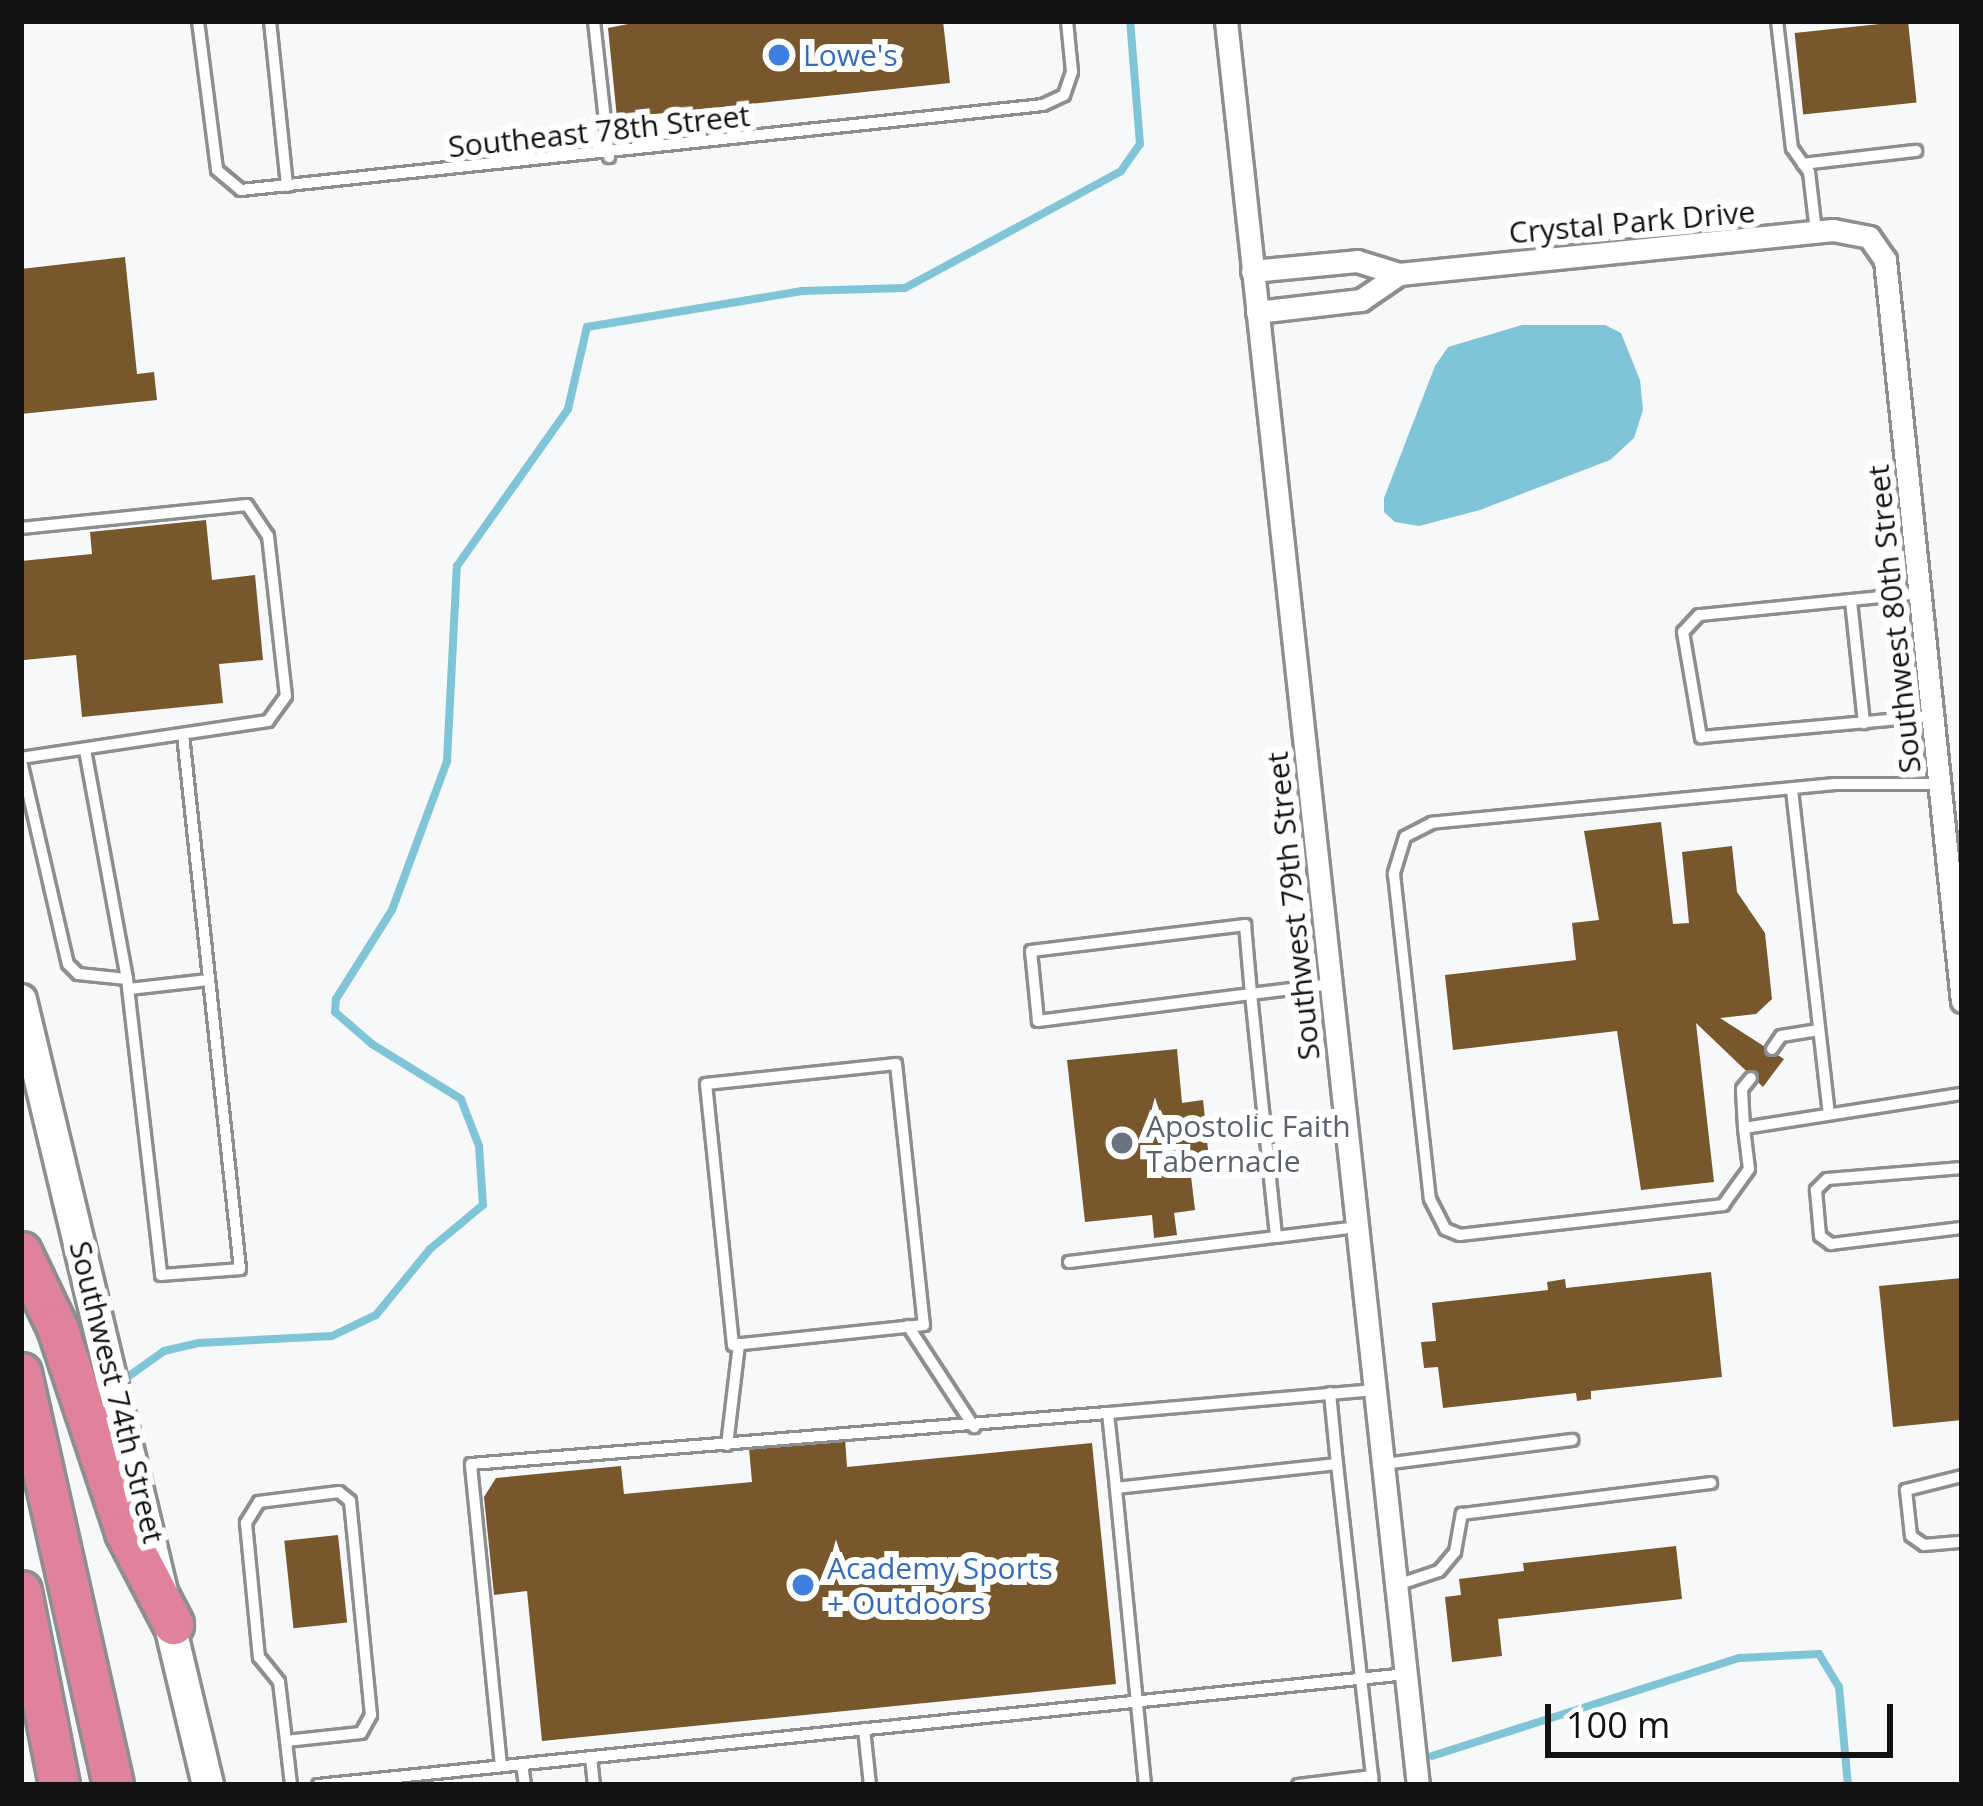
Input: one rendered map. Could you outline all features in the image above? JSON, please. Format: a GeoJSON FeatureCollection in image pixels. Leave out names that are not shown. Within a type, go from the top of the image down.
{"type":"FeatureCollection","features":[{"type":"Feature","properties":{"kind":"highway"},"geometry":{"type":"LineString","coordinates":[[21,1252],[57,1328],[125,1532],[172,1624]]}},
{"type":"Feature","properties":{"kind":"highway"},"geometry":{"type":"LineString","coordinates":[[21,1373],[113,1785]]}},
{"type":"Feature","properties":{"kind":"highway"},"geometry":{"type":"LineString","coordinates":[[21,1591],[59,1785]]}},
{"type":"Feature","properties":{"kind":"main road","name":"Southwest 74th Street"},"geometry":{"type":"LineString","coordinates":[[21,1000],[208,1785]]}},
{"type":"Feature","properties":{"kind":"street","name":"Southwest 79th Street"},"geometry":{"type":"LineString","coordinates":[[1226,21],[1418,1785]]}},
{"type":"Feature","properties":{"kind":"street","name":"Crystal Park Drive"},"geometry":{"type":"LineString","coordinates":[[1252,271],[1358,261],[1400,274],[1816,232],[1869,237]]}},
{"type":"Feature","properties":{"kind":"street","name":"Southwest 80th Street"},"geometry":{"type":"LineString","coordinates":[[1869,237],[1885,260],[1962,1001]]}},
{"type":"Feature","properties":{"kind":"street","name":"Crystal Park Drive"},"geometry":{"type":"LineString","coordinates":[[1257,312],[1360,300],[1400,274]]}},
{"type":"Feature","properties":{"kind":"lane","name":"Southeast 78th Street"},"geometry":{"type":"LineString","coordinates":[[198,21],[217,170],[241,190],[609,157],[1043,105],[1064,95],[1072,72],[1067,21]]}},
{"type":"Feature","properties":{"kind":"lane"},"geometry":{"type":"LineString","coordinates":[[270,21],[287,185]]}},
{"type":"Feature","properties":{"kind":"lane"},"geometry":{"type":"LineString","coordinates":[[594,21],[609,157]]}},
{"type":"Feature","properties":{"kind":"lane"},"geometry":{"type":"LineString","coordinates":[[1777,21],[1792,148],[1803,164],[1816,232]]}},
{"type":"Feature","properties":{"kind":"lane"},"geometry":{"type":"LineString","coordinates":[[1803,164],[1916,151]]}},
{"type":"Feature","properties":{"kind":"lane"},"geometry":{"type":"LineString","coordinates":[[21,528],[232,503],[257,513],[268,536],[283,708],[268,721],[21,760],[68,964],[77,974],[128,984],[208,980]]}},
{"type":"Feature","properties":{"kind":"lane"},"geometry":{"type":"LineString","coordinates":[[1922,593],[1699,615],[1683,632],[1693,727],[1711,740],[1934,716]]}},
{"type":"Feature","properties":{"kind":"lane"},"geometry":{"type":"LineString","coordinates":[[1851,601],[1864,723]]}},
{"type":"Feature","properties":{"kind":"lane"},"geometry":{"type":"LineString","coordinates":[[85,750],[128,984],[161,1275],[240,1269],[183,735]]}},
{"type":"Feature","properties":{"kind":"lane"},"geometry":{"type":"LineString","coordinates":[[1751,1078],[1742,1089],[1749,1169],[1723,1205],[1460,1234],[1445,1228],[1430,1199],[1397,850],[1405,837],[1432,824],[1792,790],[1940,784]]}},
{"type":"Feature","properties":{"kind":"lane"},"geometry":{"type":"LineString","coordinates":[[1792,790],[1828,1114]]}},
{"type":"Feature","properties":{"kind":"lane"},"geometry":{"type":"LineString","coordinates":[[1276,1237],[1251,994],[1245,925],[1031,951],[1038,1021],[1251,994],[1332,984]]}},
{"type":"Feature","properties":{"kind":"lane"},"geometry":{"type":"LineString","coordinates":[[1772,1049],[1781,1036],[1819,1030]]}},
{"type":"Feature","properties":{"kind":"lane"},"geometry":{"type":"LineString","coordinates":[[727,1445],[739,1344],[706,1084],[896,1064],[924,1324],[739,1344]]}},
{"type":"Feature","properties":{"kind":"lane"},"geometry":{"type":"LineString","coordinates":[[1744,1128],[1962,1094]]}},
{"type":"Feature","properties":{"kind":"lane"},"geometry":{"type":"LineString","coordinates":[[1962,1168],[1827,1180],[1816,1190],[1820,1236],[1832,1244],[1962,1228]]}},
{"type":"Feature","properties":{"kind":"lane"},"geometry":{"type":"LineString","coordinates":[[1069,1262],[1358,1227]]}},
{"type":"Feature","properties":{"kind":"lane"},"geometry":{"type":"LineString","coordinates":[[908,1326],[974,1427]]}},
{"type":"Feature","properties":{"kind":"lane"},"geometry":{"type":"LineString","coordinates":[[501,1766],[472,1464],[974,1427],[1376,1390]]}},
{"type":"Feature","properties":{"kind":"lane"},"geometry":{"type":"LineString","coordinates":[[1298,1785],[1372,1780],[1330,1394]]}},
{"type":"Feature","properties":{"kind":"lane"},"geometry":{"type":"LineString","coordinates":[[1108,1413],[1145,1785]]}},
{"type":"Feature","properties":{"kind":"lane"},"geometry":{"type":"LineString","coordinates":[[1384,1464],[1572,1440]]}},
{"type":"Feature","properties":{"kind":"lane"},"geometry":{"type":"LineString","coordinates":[[1116,1488],[1337,1464]]}},
{"type":"Feature","properties":{"kind":"lane"},"geometry":{"type":"LineString","coordinates":[[1962,1476],[1906,1490],[1911,1537],[1924,1545],[1962,1542]]}},
{"type":"Feature","properties":{"kind":"lane"},"geometry":{"type":"LineString","coordinates":[[1397,1585],[1439,1571],[1455,1552],[1462,1514],[1711,1483]]}},
{"type":"Feature","properties":{"kind":"lane"},"geometry":{"type":"LineString","coordinates":[[286,1741],[361,1733],[371,1715],[350,1501],[339,1492],[259,1502],[247,1522],[260,1658],[279,1682],[291,1785]]}},
{"type":"Feature","properties":{"kind":"lane"},"geometry":{"type":"LineString","coordinates":[[318,1785],[1407,1674]]}},
{"type":"Feature","properties":{"kind":"lane"},"geometry":{"type":"LineString","coordinates":[[864,1730],[871,1785]]}},
{"type":"Feature","properties":{"kind":"lane"},"geometry":{"type":"LineString","coordinates":[[591,1757],[594,1785]]}},
{"type":"Feature","properties":{"kind":"lane"},"geometry":{"type":"LineString","coordinates":[[522,1764],[525,1785]]}},
{"type":"Feature","properties":{"kind":"water"},"geometry":{"type":"Polygon","coordinates":[[[1522,325],[1605,325],[1621,333],[1640,380],[1643,410],[1634,438],[1610,460],[1480,510],[1419,526],[1395,522],[1384,512],[1384,498],[1435,366],[1448,347],[1522,325]]]}},
{"type":"Feature","properties":{"kind":"building","name":"Lowe's"},"geometry":{"type":"Polygon","coordinates":[[[643,21],[943,21],[950,83],[617,118],[608,28],[643,21]]]}},
{"type":"Feature","properties":{"kind":"building"},"geometry":{"type":"Polygon","coordinates":[[[1908,21],[1917,103],[1803,114],[1795,33],[1908,21]]]}},
{"type":"Feature","properties":{"kind":"building"},"geometry":{"type":"Polygon","coordinates":[[[125,257],[137,374],[154,372],[157,400],[21,414],[21,269],[125,257]]]}},
{"type":"Feature","properties":{"kind":"building"},"geometry":{"type":"Polygon","coordinates":[[[206,520],[212,580],[255,575],[263,660],[219,664],[223,703],[82,717],[76,655],[24,660],[21,561],[92,554],[90,532],[206,520]]]}},
{"type":"Feature","properties":{"kind":"building"},"geometry":{"type":"Polygon","coordinates":[[[1661,822],[1673,924],[1689,923],[1682,852],[1732,846],[1737,892],[1765,933],[1772,999],[1756,1014],[1720,1018],[1784,1059],[1763,1087],[1696,1023],[1714,1182],[1641,1190],[1617,1031],[1453,1050],[1445,975],[1576,960],[1572,923],[1599,920],[1584,831],[1661,822]]]}},
{"type":"Feature","properties":{"kind":"building"},"geometry":{"type":"Polygon","coordinates":[[[1177,1049],[1182,1103],[1203,1100],[1205,1118],[1226,1116],[1228,1139],[1207,1141],[1209,1157],[1189,1159],[1195,1210],[1174,1213],[1177,1235],[1154,1238],[1152,1215],[1085,1222],[1067,1060],[1177,1049]]]}},
{"type":"Feature","properties":{"kind":"building"},"geometry":{"type":"Polygon","coordinates":[[[1711,1272],[1722,1377],[1591,1391],[1591,1399],[1577,1401],[1576,1393],[1443,1408],[1438,1367],[1424,1368],[1421,1342],[1436,1341],[1432,1303],[1548,1290],[1547,1282],[1565,1279],[1566,1288],[1711,1272]]]}},
{"type":"Feature","properties":{"kind":"building"},"geometry":{"type":"Polygon","coordinates":[[[1962,1278],[1962,1420],[1893,1427],[1879,1286],[1962,1278]]]}},
{"type":"Feature","properties":{"kind":"building"},"geometry":{"type":"Polygon","coordinates":[[[845,1438],[847,1467],[1092,1443],[1116,1684],[542,1741],[527,1591],[494,1595],[484,1497],[496,1478],[621,1466],[624,1494],[752,1482],[749,1448],[845,1438]]]}},
{"type":"Feature","properties":{"kind":"building"},"geometry":{"type":"Polygon","coordinates":[[[338,1535],[347,1623],[293,1628],[284,1541],[338,1535]]]}},
{"type":"Feature","properties":{"kind":"building"},"geometry":{"type":"Polygon","coordinates":[[[1676,1546],[1682,1599],[1498,1619],[1502,1656],[1452,1662],[1445,1597],[1461,1595],[1459,1579],[1524,1571],[1523,1563],[1676,1546]]]}},
{"type":"Feature","properties":{"kind":"waterway"},"geometry":{"type":"LineString","coordinates":[[129,1376],[164,1351],[199,1343],[332,1336],[376,1315],[430,1249],[483,1205],[479,1146],[461,1099],[372,1044],[335,1012],[336,999],[392,910],[447,761],[457,566],[568,409],[587,327],[802,291],[905,288],[1121,171],[1140,144],[1130,21]]}},
{"type":"Feature","properties":{"kind":"waterway"},"geometry":{"type":"LineString","coordinates":[[1432,1756],[1740,1658],[1819,1654],[1839,1687],[1848,1785]]}},
{"type":"Feature","properties":{"kind":"place","name":"Lowe's"},"geometry":{"type":"Point","coordinates":[779,55]}},
{"type":"Feature","properties":{"kind":"place","name":"Apostolic Faith Tabernacle"},"geometry":{"type":"Point","coordinates":[1122,1143]}},
{"type":"Feature","properties":{"kind":"place","name":"Academy Sports + Outdoors"},"geometry":{"type":"Point","coordinates":[803,1585]}}]}
